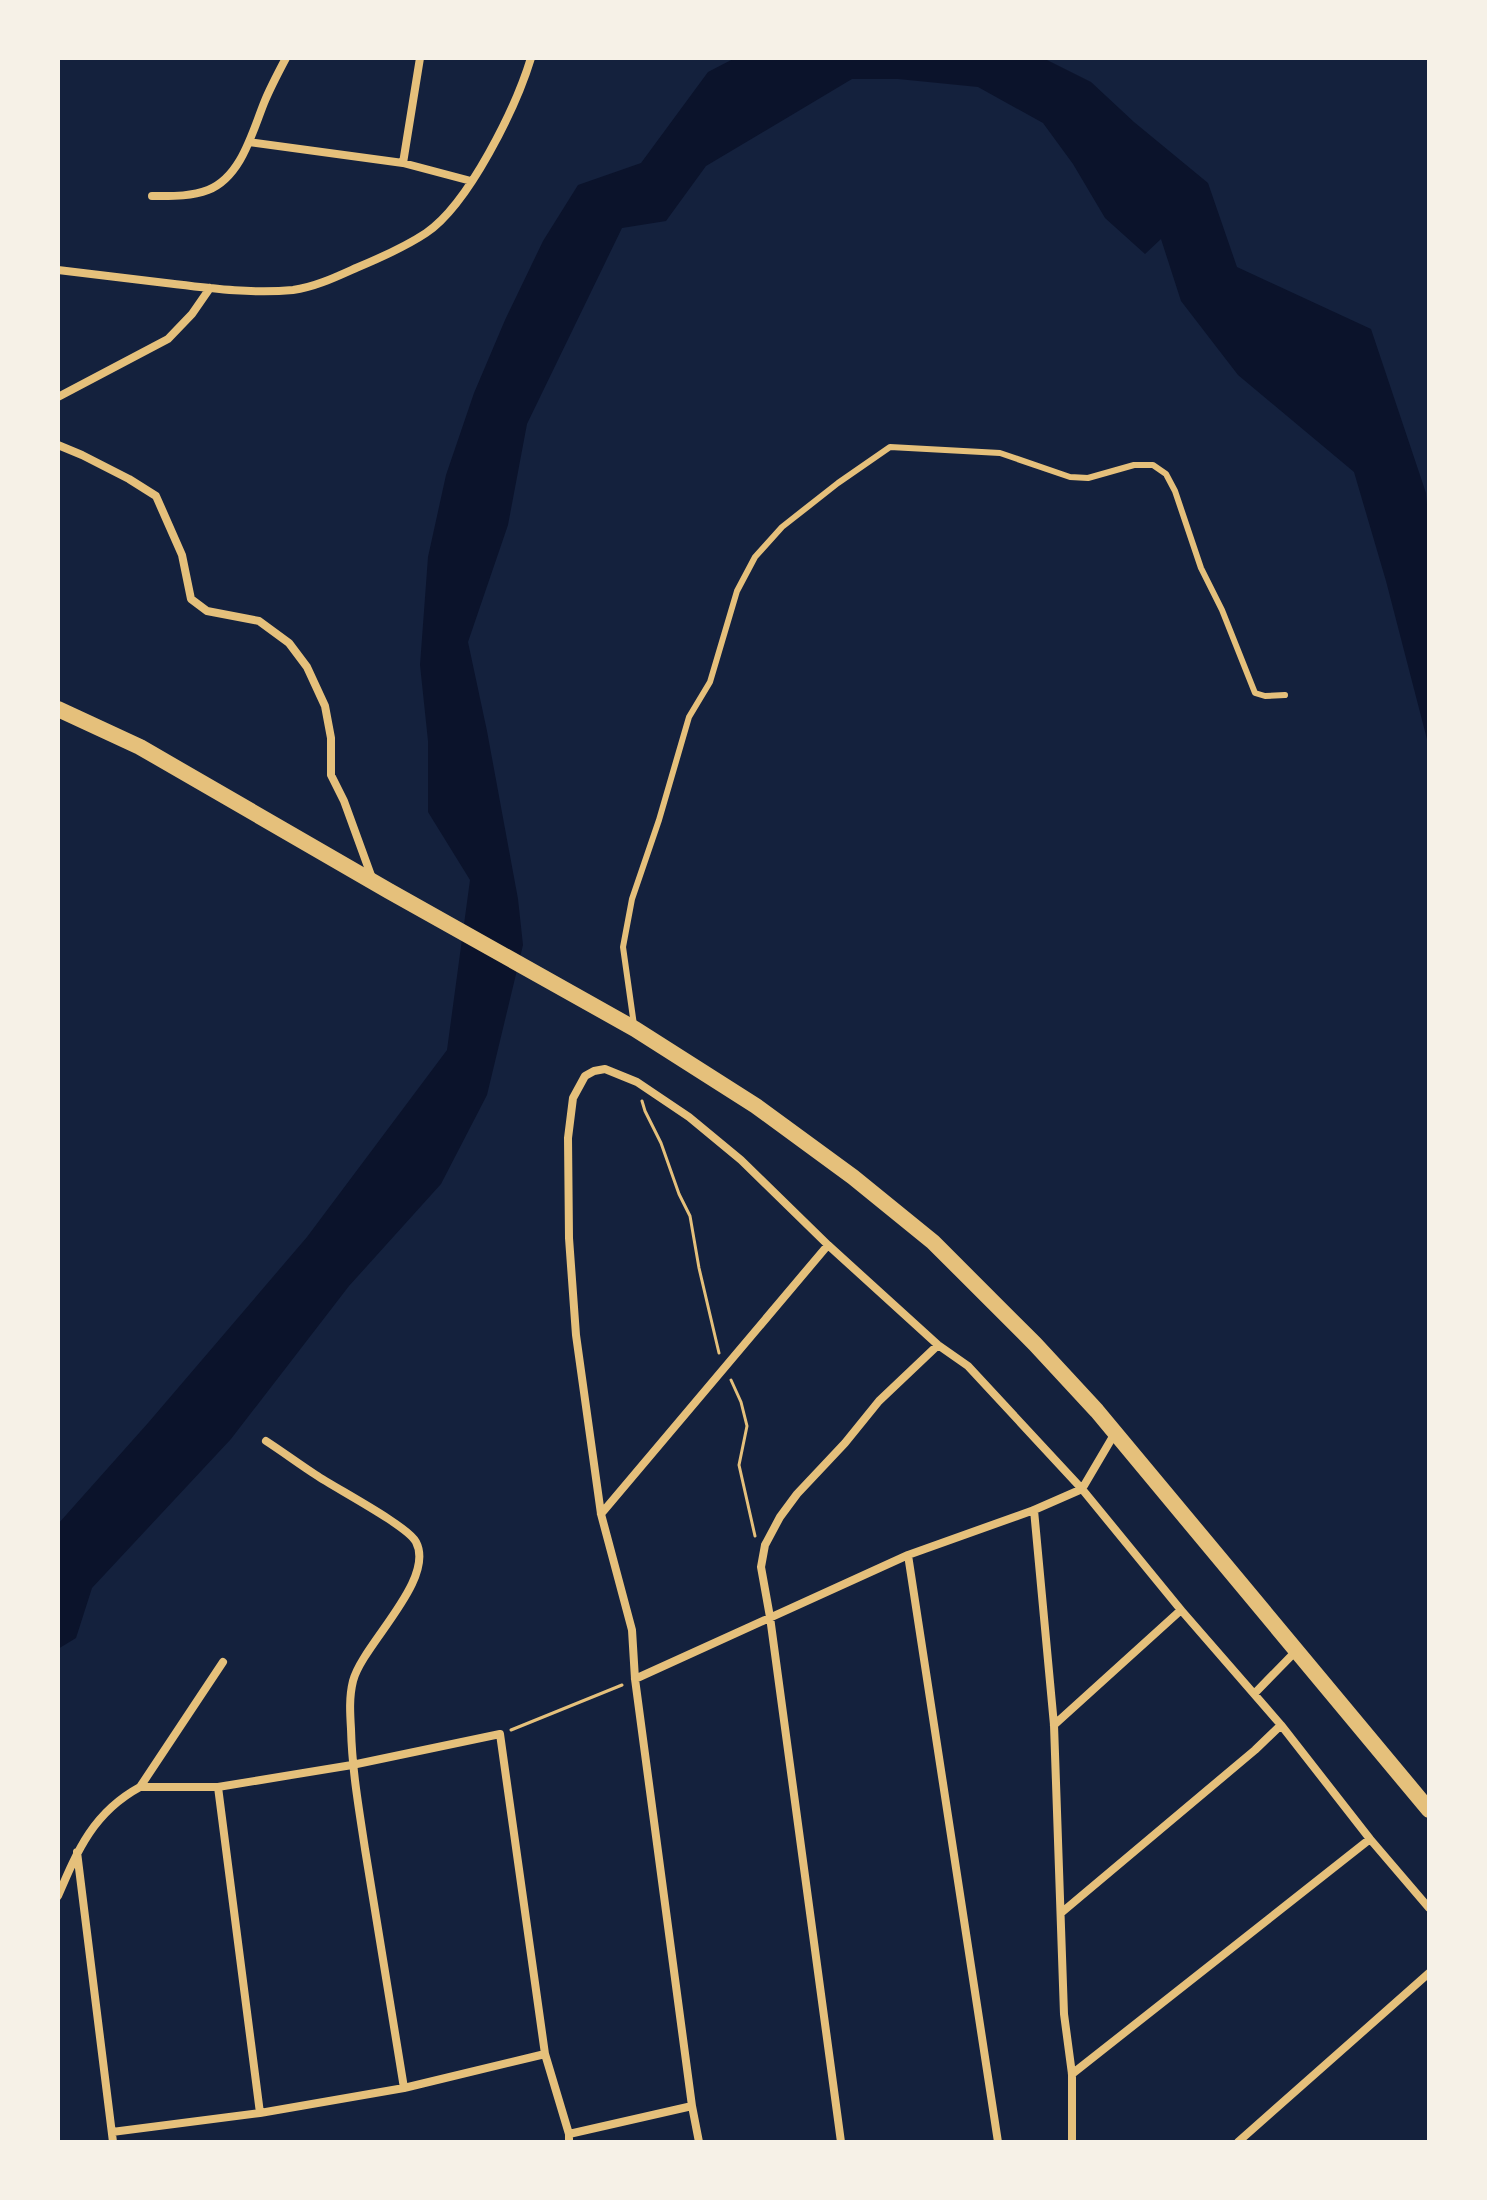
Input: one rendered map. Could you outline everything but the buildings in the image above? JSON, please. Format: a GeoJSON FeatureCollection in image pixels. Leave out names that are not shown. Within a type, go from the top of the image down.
{"type":"FeatureCollection","features":[{"type":"Feature","properties":{"kind":"main road"},"geometry":{"type":"LineString","coordinates":[[58,709],[140,747],[629,1026],[756,1106],[853,1177],[933,1242],[1035,1344],[1115,1433],[1429,1810]]}},
{"type":"Feature","properties":{"kind":"street"},"geometry":{"type":"LineString","coordinates":[[152,196],[180,196],[209,190],[230,174],[249,142],[265,99],[286,58]]}},
{"type":"Feature","properties":{"kind":"street"},"geometry":{"type":"LineString","coordinates":[[403,163],[420,58]]}},
{"type":"Feature","properties":{"kind":"street"},"geometry":{"type":"LineString","coordinates":[[58,270],[210,288],[296,290],[325,282],[387,255],[428,232],[453,208],[508,117],[531,58]]}},
{"type":"Feature","properties":{"kind":"street"},"geometry":{"type":"LineString","coordinates":[[249,142],[403,163],[471,181]]}},
{"type":"Feature","properties":{"kind":"street"},"geometry":{"type":"LineString","coordinates":[[58,397],[168,339],[192,314],[210,288]]}},
{"type":"Feature","properties":{"kind":"street"},"geometry":{"type":"LineString","coordinates":[[58,445],[129,479],[156,496],[182,555],[191,599],[207,611],[259,621],[289,643],[307,667],[325,706],[331,738],[331,775],[381,887]]}},
{"type":"Feature","properties":{"kind":"street"},"geometry":{"type":"LineString","coordinates":[[699,2142],[635,1679],[632,1630],[601,1514],[576,1335],[569,1238],[568,1138],[573,1098],[585,1076],[594,1071],[605,1069],[637,1082],[689,1117],[741,1160],[828,1245],[938,1345],[968,1366],[1082,1489],[1281,1725],[1370,1839],[1429,1908]]}},
{"type":"Feature","properties":{"kind":"street"},"geometry":{"type":"LineString","coordinates":[[601,1514],[828,1245]]}},
{"type":"Feature","properties":{"kind":"street"},"geometry":{"type":"LineString","coordinates":[[841,2142],[761,1567],[765,1545],[797,1494],[879,1401],[938,1345]]}},
{"type":"Feature","properties":{"kind":"street"},"geometry":{"type":"LineString","coordinates":[[635,1679],[908,1555],[1034,1510],[1082,1489],[1115,1433]]}},
{"type":"Feature","properties":{"kind":"street"},"geometry":{"type":"LineString","coordinates":[[266,1441],[316,1476],[399,1526],[418,1545],[419,1561],[405,1598],[364,1655],[354,1674],[350,1701],[352,1765],[404,2088]]}},
{"type":"Feature","properties":{"kind":"street"},"geometry":{"type":"LineString","coordinates":[[1034,1510],[1054,1725],[1064,2014],[1072,2074],[1072,2142]]}},
{"type":"Feature","properties":{"kind":"street"},"geometry":{"type":"LineString","coordinates":[[908,1555],[998,2142]]}},
{"type":"Feature","properties":{"kind":"street"},"geometry":{"type":"LineString","coordinates":[[1054,1725],[1181,1610]]}},
{"type":"Feature","properties":{"kind":"street"},"geometry":{"type":"LineString","coordinates":[[1254,1694],[1296,1651]]}},
{"type":"Feature","properties":{"kind":"street"},"geometry":{"type":"LineString","coordinates":[[58,1896],[77,1852],[106,1811],[120,1798],[140,1787],[223,1662]]}},
{"type":"Feature","properties":{"kind":"street"},"geometry":{"type":"LineString","coordinates":[[1061,1913],[1281,1725]]}},
{"type":"Feature","properties":{"kind":"street"},"geometry":{"type":"LineString","coordinates":[[140,1787],[218,1787],[352,1765],[500,1734],[545,2054],[569,2138],[692,2106]]}},
{"type":"Feature","properties":{"kind":"street"},"geometry":{"type":"LineString","coordinates":[[218,1787],[260,2113]]}},
{"type":"Feature","properties":{"kind":"street"},"geometry":{"type":"LineString","coordinates":[[1072,2074],[1370,1839]]}},
{"type":"Feature","properties":{"kind":"street"},"geometry":{"type":"LineString","coordinates":[[77,1852],[113,2137],[404,2088],[545,2054]]}},
{"type":"Feature","properties":{"kind":"street"},"geometry":{"type":"LineString","coordinates":[[1238,2142],[1429,1973]]}},
{"type":"Feature","properties":{"kind":"lane"},"geometry":{"type":"LineString","coordinates":[[629,1026],[623,947],[632,899],[689,717],[710,682],[737,591],[755,557],[782,527],[890,447],[1000,453],[1070,477],[1088,478],[1134,465],[1153,465],[1166,474],[1175,491],[1201,568],[1222,610],[1255,693],[1285,695]]}},
{"type":"Feature","properties":{"kind":"path"},"geometry":{"type":"LineString","coordinates":[[637,1082],[645,1111],[690,1216],[723,1369],[729,1374],[741,1402],[747,1426],[739,1465],[761,1567]]}},
{"type":"Feature","properties":{"kind":"path"},"geometry":{"type":"LineString","coordinates":[[500,1734],[635,1679]]}},
{"type":"Feature","properties":{"kind":"water"},"geometry":{"type":"Polygon","coordinates":[[[735,58],[1043,58],[1091,82],[1208,183],[1237,267],[1371,329],[1426,493],[1429,528],[1429,747],[1354,472],[1238,375],[1181,301],[1161,239],[1145,254],[1105,218],[1073,164],[1043,123],[978,87],[898,79],[852,79],[706,166],[666,221],[622,228],[527,424],[508,525],[468,642],[518,899],[523,945],[487,1095],[441,1184],[349,1286],[231,1439],[92,1588],[76,1638],[58,1649],[58,1524],[307,1237],[447,1050],[470,880],[428,812],[428,741],[420,665],[428,557],[446,475],[474,393],[505,320],[543,241],[578,185],[641,163],[708,72],[735,58]]]}}]}
